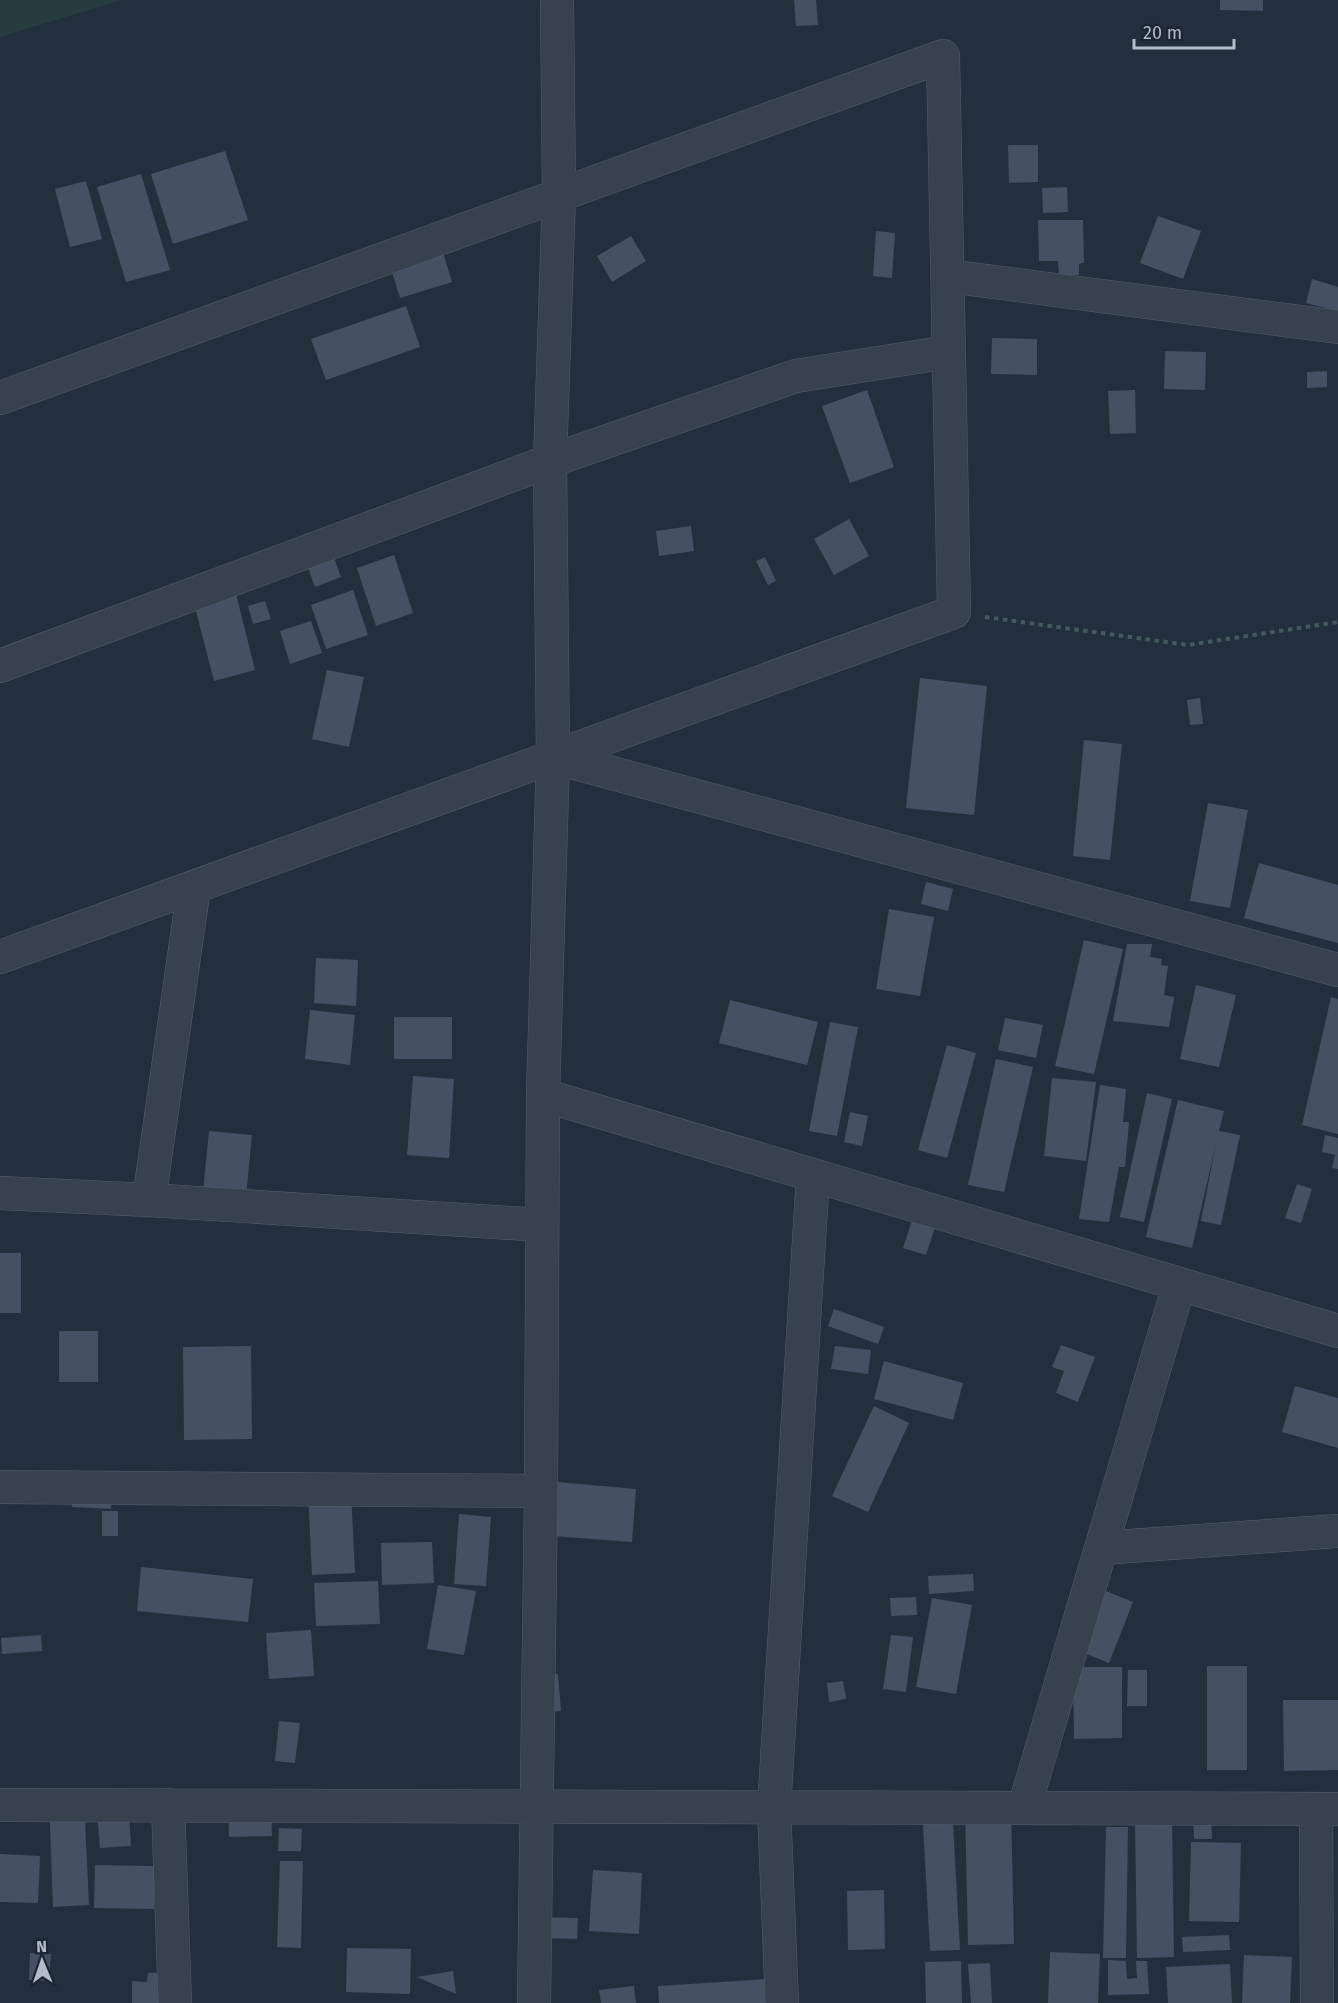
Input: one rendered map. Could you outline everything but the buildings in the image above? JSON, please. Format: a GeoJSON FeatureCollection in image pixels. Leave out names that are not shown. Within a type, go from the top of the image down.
{"type":"FeatureCollection","features":[{"type":"Feature","properties":{"kind":"street"},"geometry":{"type":"LineString","coordinates":[[534,2003],[541,1491],[543,1095],[553,757],[550,461],[559,196],[556,0]]}},
{"type":"Feature","properties":{"kind":"street"},"geometry":{"type":"LineString","coordinates":[[0,398],[943,56],[954,612],[0,957]]}},
{"type":"Feature","properties":{"kind":"street"},"geometry":{"type":"LineString","coordinates":[[948,276],[1338,327]]}},
{"type":"Feature","properties":{"kind":"street"},"geometry":{"type":"LineString","coordinates":[[0,666],[550,461],[796,376],[948,352]]}},
{"type":"Feature","properties":{"kind":"street"},"geometry":{"type":"LineString","coordinates":[[553,757],[1338,970]]}},
{"type":"Feature","properties":{"kind":"street"},"geometry":{"type":"LineString","coordinates":[[149,1200],[194,887]]}},
{"type":"Feature","properties":{"kind":"street"},"geometry":{"type":"LineString","coordinates":[[543,1095],[1338,1330]]}},
{"type":"Feature","properties":{"kind":"street"},"geometry":{"type":"LineString","coordinates":[[782,2003],[774,1808],[813,1175]]}},
{"type":"Feature","properties":{"kind":"street"},"geometry":{"type":"LineString","coordinates":[[0,1193],[542,1225]]}},
{"type":"Feature","properties":{"kind":"street"},"geometry":{"type":"LineString","coordinates":[[1024,1808],[1179,1284]]}},
{"type":"Feature","properties":{"kind":"street"},"geometry":{"type":"LineString","coordinates":[[0,1487],[541,1491]]}},
{"type":"Feature","properties":{"kind":"street"},"geometry":{"type":"LineString","coordinates":[[1102,1548],[1338,1531]]}},
{"type":"Feature","properties":{"kind":"street"},"geometry":{"type":"LineString","coordinates":[[0,1804],[1327,1809],[1317,2003]]}},
{"type":"Feature","properties":{"kind":"street"},"geometry":{"type":"LineString","coordinates":[[168,1805],[175,2003]]}},
{"type":"Feature","properties":{"kind":"path"},"geometry":{"type":"LineString","coordinates":[[954,612],[1188,645],[1338,622]]}},
{"type":"Feature","properties":{"kind":"green space"},"geometry":{"type":"Polygon","coordinates":[[[0,0],[122,0],[0,37],[0,0]]]}}]}
